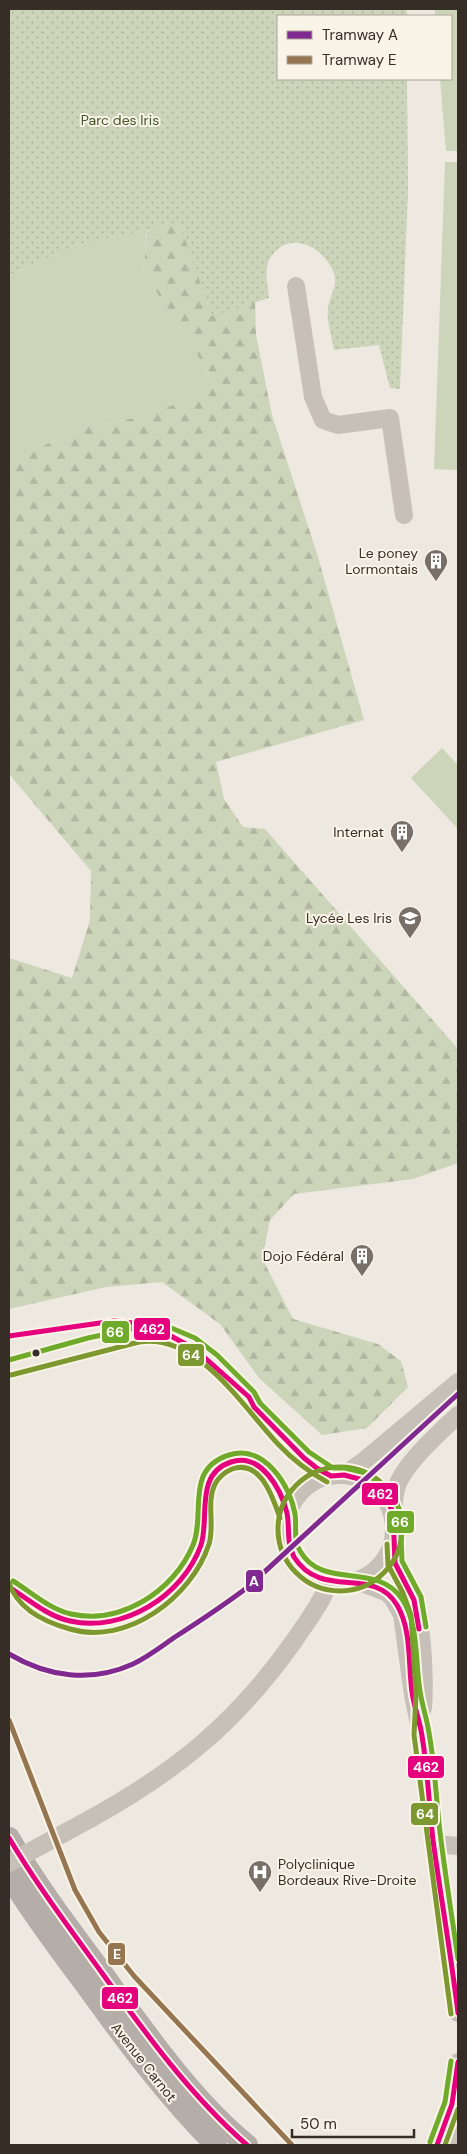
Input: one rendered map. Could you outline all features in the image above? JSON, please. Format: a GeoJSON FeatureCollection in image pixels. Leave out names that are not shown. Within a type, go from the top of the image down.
{"type":"FeatureCollection","features":[{"type":"Feature","properties":{"kind":"main road"},"geometry":{"type":"LineString","coordinates":[[9,1838],[56,1911],[128,2009],[206,2105],[247,2145]]}},
{"type":"Feature","properties":{"kind":"main road","name":"Avenue Carnot"},"geometry":{"type":"LineString","coordinates":[[9,1855],[49,1917],[119,2014],[199,2112],[232,2145]]}},
{"type":"Feature","properties":{"kind":"main road","name":"Avenue Carnot"},"geometry":{"type":"LineString","coordinates":[[9,1875],[40,1922],[151,2073],[192,2121],[216,2145]]}},
{"type":"Feature","properties":{"kind":"main road"},"geometry":{"type":"LineString","coordinates":[[9,1889],[76,1988],[138,2072],[202,2145]]}},
{"type":"Feature","properties":{"kind":"street"},"geometry":{"type":"LineString","coordinates":[[296,286],[313,397],[323,420],[338,425],[390,418],[404,515]]}},
{"type":"Feature","properties":{"kind":"street"},"geometry":{"type":"LineString","coordinates":[[344,1475],[365,1460],[458,1382]]}},
{"type":"Feature","properties":{"kind":"street"},"geometry":{"type":"LineString","coordinates":[[421,1734],[424,1694],[418,1614],[410,1590],[395,1563],[393,1512],[395,1495],[401,1478],[412,1463],[458,1415]]}},
{"type":"Feature","properties":{"kind":"street"},"geometry":{"type":"LineString","coordinates":[[393,1512],[386,1499],[371,1485],[344,1475],[331,1476],[309,1484],[299,1492],[287,1515],[287,1539],[300,1566],[309,1574],[328,1583],[357,1582],[380,1589],[392,1597],[402,1615],[412,1695],[421,1734],[434,1844],[458,2013]]}},
{"type":"Feature","properties":{"kind":"street"},"geometry":{"type":"LineString","coordinates":[[357,1582],[373,1574],[386,1560],[394,1544]]}},
{"type":"Feature","properties":{"kind":"street"},"geometry":{"type":"LineString","coordinates":[[9,1863],[138,1791],[185,1760],[234,1716],[268,1678],[318,1605],[328,1583]]}},
{"type":"Feature","properties":{"kind":"street"},"geometry":{"type":"LineString","coordinates":[[434,1844],[458,1846]]}},
{"type":"Feature","properties":{"kind":"street"},"geometry":{"type":"LineString","coordinates":[[437,2145],[452,2104],[458,2062]]}},
{"type":"Feature","properties":{"kind":"street"},"geometry":{"type":"LineString","coordinates":[[452,2104],[456,2145]]}},
{"type":"Feature","properties":{"kind":"green space","name":"Parc des Iris"},"geometry":{"type":"Polygon","coordinates":[[[9,9],[407,9],[407,15],[277,15],[277,80],[407,80],[408,190],[400,389],[390,388],[379,345],[334,350],[328,323],[328,313],[335,285],[335,276],[322,255],[305,244],[287,244],[278,249],[271,257],[267,266],[269,298],[212,316],[179,222],[75,246],[9,275],[9,9]]]}},
{"type":"Feature","properties":{"kind":"green space"},"geometry":{"type":"Polygon","coordinates":[[[435,9],[458,9],[458,151],[446,151],[440,80],[452,80],[452,15],[435,15],[435,9]]]}},
{"type":"Feature","properties":{"kind":"green space"},"geometry":{"type":"Polygon","coordinates":[[[445,162],[458,162],[458,470],[434,469],[445,162]]]}},
{"type":"Feature","properties":{"kind":"green space"},"geometry":{"type":"Polygon","coordinates":[[[152,189],[253,232],[256,335],[272,415],[318,557],[364,720],[216,762],[224,799],[243,827],[265,829],[458,1049],[458,1163],[413,1179],[294,1194],[270,1220],[262,1258],[293,1319],[378,1344],[401,1361],[408,1387],[367,1428],[322,1435],[259,1378],[220,1324],[162,1282],[106,1287],[9,1309],[9,958],[72,978],[90,920],[91,871],[9,774],[9,463],[35,449],[91,426],[140,417],[195,397],[209,373],[143,271],[152,189]]]}},
{"type":"Feature","properties":{"kind":"green space"},"geometry":{"type":"Polygon","coordinates":[[[147,229],[143,271],[209,373],[195,397],[140,417],[91,426],[35,449],[9,463],[9,275],[75,246],[147,229]]]}},
{"type":"Feature","properties":{"kind":"green space"},"geometry":{"type":"Polygon","coordinates":[[[442,748],[458,765],[458,829],[411,778],[442,748]]]}},
{"type":"Feature","properties":{"kind":"tram line","name":"A"},"geometry":{"type":"LineString","coordinates":[[9,1654],[39,1668],[70,1675],[101,1674],[117,1670],[144,1658],[248,1587],[458,1394]]}},
{"type":"Feature","properties":{"kind":"tram line","name":"E"},"geometry":{"type":"LineString","coordinates":[[9,1720],[75,1890],[99,1932],[134,1976],[292,2145]]}},
{"type":"Feature","properties":{"kind":"transit line","name":"462"},"geometry":{"type":"LineString","coordinates":[[9,1336],[114,1321],[133,1323],[169,1335],[195,1349],[249,1397],[254,1407],[304,1458],[318,1469],[331,1476],[344,1475],[363,1480],[386,1499],[393,1512],[395,1563],[414,1600],[419,1629]]}},
{"type":"Feature","properties":{"kind":"transit line","name":"66"},"geometry":{"type":"LineString","coordinates":[[9,1360],[88,1338],[135,1328],[169,1327],[195,1338],[217,1355],[254,1392],[260,1403],[309,1452],[333,1468],[345,1468],[366,1473],[392,1494],[400,1511],[402,1561],[421,1597],[426,1627]]}},
{"type":"Feature","properties":{"kind":"transit line","name":"64"},"geometry":{"type":"LineString","coordinates":[[11,1375],[139,1342],[161,1342],[181,1349],[200,1361],[218,1376],[290,1456],[327,1482]]}},
{"type":"Feature","properties":{"kind":"transit line","name":"66"},"geometry":{"type":"LineString","coordinates":[[13,1581],[55,1608],[71,1614],[90,1616],[108,1614],[127,1609],[144,1601],[173,1577],[193,1545],[198,1520],[201,1481],[206,1471],[215,1462],[229,1455],[242,1453],[253,1455],[264,1461],[288,1491],[295,1514],[298,1547],[310,1563],[322,1570],[336,1574],[379,1581],[391,1588],[402,1599],[407,1609],[414,1631],[418,1680],[431,1745],[442,1848],[458,1959]]}},
{"type":"Feature","properties":{"kind":"transit line","name":"462"},"geometry":{"type":"LineString","coordinates":[[9,1587],[53,1615],[70,1621],[90,1623],[110,1621],[130,1616],[149,1607],[166,1595],[180,1580],[192,1563],[201,1545],[205,1498],[212,1476],[219,1468],[231,1462],[242,1460],[252,1462],[260,1467],[275,1484],[280,1494],[287,1513],[289,1540],[292,1551],[294,1557],[305,1570],[333,1581],[375,1587],[387,1593],[397,1605],[402,1615],[409,1648],[413,1698],[424,1749],[433,1840],[458,2013]]}},
{"type":"Feature","properties":{"kind":"transit line","name":"64"},"geometry":{"type":"LineString","coordinates":[[9,1583],[13,1592],[25,1607],[51,1623],[70,1629],[92,1632],[113,1630],[135,1624],[154,1613],[173,1599],[188,1582],[200,1564],[211,1537],[212,1491],[220,1477],[227,1472],[242,1467],[258,1475],[274,1500],[280,1518]]}},
{"type":"Feature","properties":{"kind":"transit line","name":"64"},"geometry":{"type":"LineString","coordinates":[[340,1467],[364,1472],[384,1485],[397,1505],[402,1529],[397,1553],[384,1573],[364,1586],[340,1591],[316,1586],[296,1573],[283,1553],[278,1529],[283,1505],[296,1485],[316,1472],[340,1467]]}},
{"type":"Feature","properties":{"kind":"transit line","name":"64"},"geometry":{"type":"LineString","coordinates":[[387,1544],[388,1565],[403,1593],[411,1615],[416,1694],[414,1735],[451,2014]]}},
{"type":"Feature","properties":{"kind":"transit line","name":"462"},"geometry":{"type":"LineString","coordinates":[[9,1838],[54,1907],[152,2041],[206,2106],[247,2145]]}},
{"type":"Feature","properties":{"kind":"transit line","name":"66"},"geometry":{"type":"LineString","coordinates":[[430,2142],[445,2102],[451,2061]]}},
{"type":"Feature","properties":{"kind":"transit line","name":"462"},"geometry":{"type":"LineString","coordinates":[[437,2145],[452,2104],[458,2062]]}},
{"type":"Feature","properties":{"kind":"transit line","name":"64"},"geometry":{"type":"LineString","coordinates":[[445,2145],[458,2109]]}},
{"type":"Feature","properties":{"kind":"place","name":"Le poney Lormontais"},"geometry":{"type":"Point","coordinates":[436,582]}},
{"type":"Feature","properties":{"kind":"place","name":"Internat"},"geometry":{"type":"Point","coordinates":[402,853]}},
{"type":"Feature","properties":{"kind":"place","name":"Lycée Les Iris"},"geometry":{"type":"Point","coordinates":[410,939]}},
{"type":"Feature","properties":{"kind":"place","name":"Dojo Fédéral"},"geometry":{"type":"Point","coordinates":[362,1277]}},
{"type":"Feature","properties":{"kind":"place","name":"Polyclinique Bordeaux Rive-Droite"},"geometry":{"type":"Point","coordinates":[260,1893]}}]}
